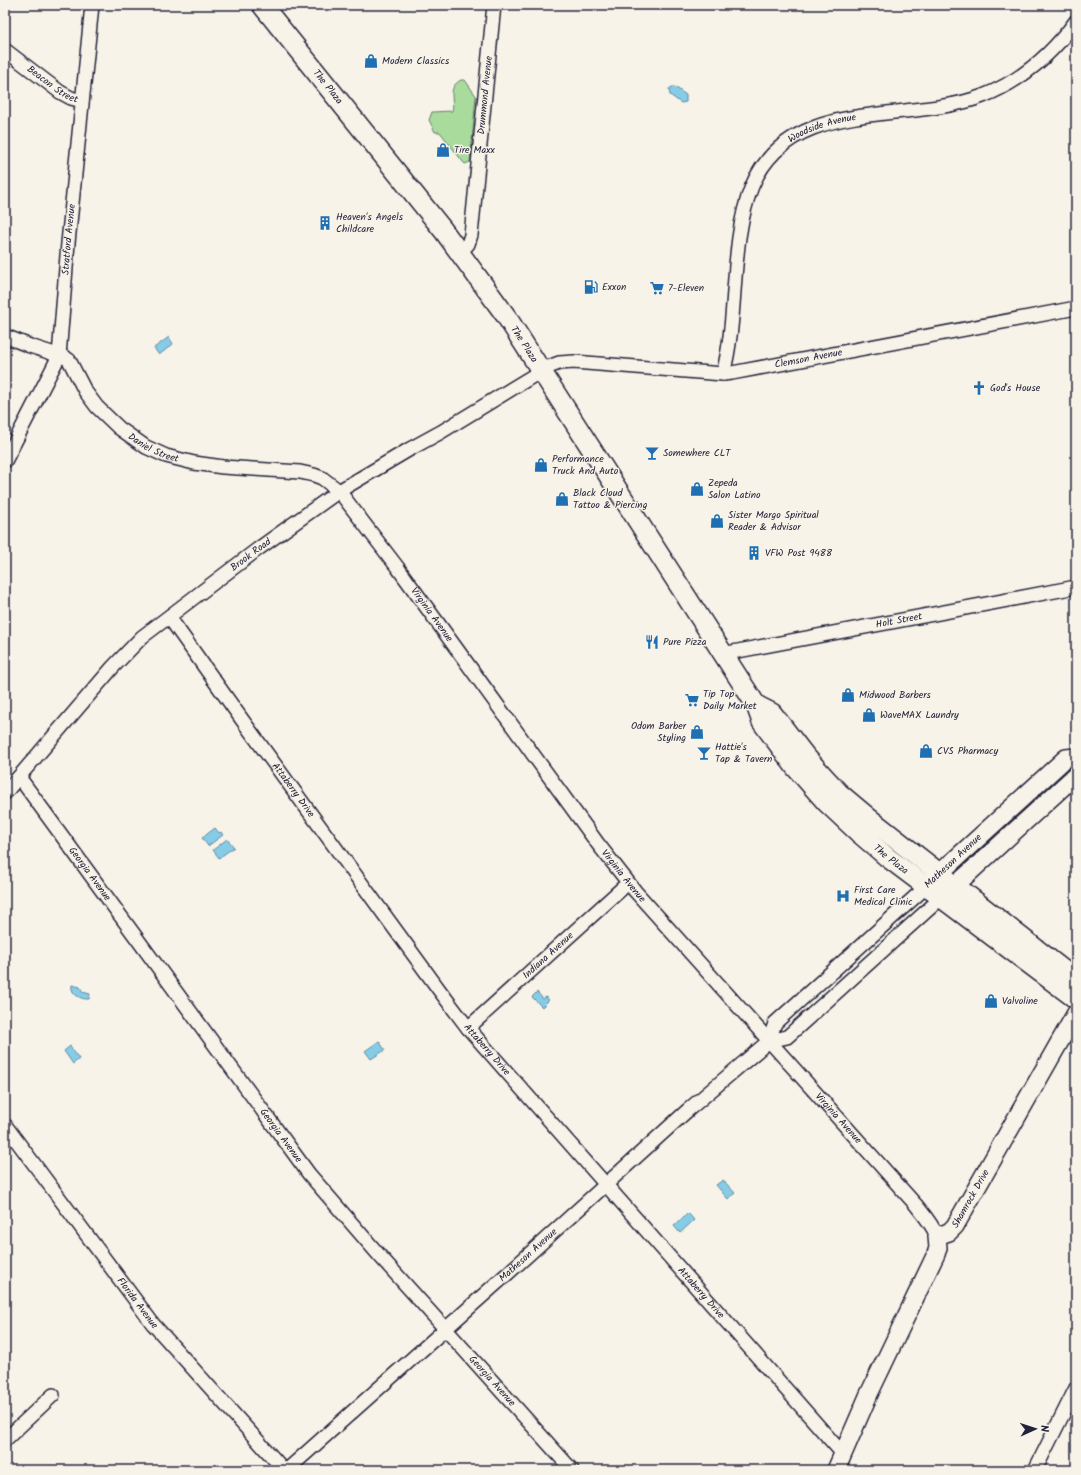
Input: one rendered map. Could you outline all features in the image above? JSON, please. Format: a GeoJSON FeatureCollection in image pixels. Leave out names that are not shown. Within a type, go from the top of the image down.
{"type":"FeatureCollection","features":[{"type":"Feature","properties":{"kind":"main road","name":"The Plaza"},"geometry":{"type":"LineString","coordinates":[[262,5],[439,225],[506,316],[756,705],[772,713],[806,757],[839,793],[870,819],[932,880],[1076,980]]}},
{"type":"Feature","properties":{"kind":"main road","name":"The Plaza"},"geometry":{"type":"LineString","coordinates":[[948,892],[1076,999]]}},
{"type":"Feature","properties":{"kind":"street","name":"Stratford Avenue"},"geometry":{"type":"LineString","coordinates":[[5,461],[59,356],[65,275],[92,5]]}},
{"type":"Feature","properties":{"kind":"street","name":"Drummond Avenue"},"geometry":{"type":"LineString","coordinates":[[460,253],[470,240],[475,205],[494,5]]}},
{"type":"Feature","properties":{"kind":"street","name":"Woodside Avenue"},"geometry":{"type":"LineString","coordinates":[[723,374],[728,357],[738,252],[745,208],[753,186],[762,168],[782,146],[808,129],[849,117],[934,108],[982,96],[1006,85],[1034,66],[1060,40],[1076,21]]}},
{"type":"Feature","properties":{"kind":"street","name":"Beacon Street"},"geometry":{"type":"LineString","coordinates":[[5,50],[60,92],[71,98],[82,101]]}},
{"type":"Feature","properties":{"kind":"street","name":"Clemson Avenue"},"geometry":{"type":"LineString","coordinates":[[541,371],[559,363],[574,362],[732,374],[1076,308]]}},
{"type":"Feature","properties":{"kind":"street","name":"Daniel Street"},"geometry":{"type":"LineString","coordinates":[[5,336],[69,360],[73,365],[85,391],[98,408],[119,428],[146,447],[166,456],[194,463],[223,467],[300,472],[322,478],[339,491]]}},
{"type":"Feature","properties":{"kind":"street","name":"Brook Road"},"geometry":{"type":"LineString","coordinates":[[5,793],[142,637],[258,549],[339,491],[442,432],[541,371]]}},
{"type":"Feature","properties":{"kind":"street","name":"Virginia Avenue"},"geometry":{"type":"LineString","coordinates":[[339,491],[398,568],[535,758],[628,883],[925,1216],[934,1228],[937,1236]]}},
{"type":"Feature","properties":{"kind":"street","name":"Holt Street"},"geometry":{"type":"LineString","coordinates":[[722,654],[1076,587]]}},
{"type":"Feature","properties":{"kind":"street","name":"Attaberry Drive"},"geometry":{"type":"LineString","coordinates":[[168,617],[440,992],[468,1028],[842,1454]]}},
{"type":"Feature","properties":{"kind":"street","name":"Matheson Avenue"},"geometry":{"type":"LineString","coordinates":[[769,1041],[774,1023],[1066,758],[1076,757]]}},
{"type":"Feature","properties":{"kind":"street","name":"Matheson Avenue"},"geometry":{"type":"LineString","coordinates":[[287,1470],[693,1106],[769,1041],[787,1037],[1076,775]]}},
{"type":"Feature","properties":{"kind":"street","name":"Georgia Avenue"},"geometry":{"type":"LineString","coordinates":[[19,777],[294,1155],[324,1193],[572,1470]]}},
{"type":"Feature","properties":{"kind":"street","name":"Indiana Avenue"},"geometry":{"type":"LineString","coordinates":[[468,1028],[628,883]]}},
{"type":"Feature","properties":{"kind":"street","name":"Shamrock Drive"},"geometry":{"type":"LineString","coordinates":[[937,1236],[949,1232],[955,1226],[1076,1013]]}},
{"type":"Feature","properties":{"kind":"street","name":"Florida Avenue"},"geometry":{"type":"LineString","coordinates":[[5,1125],[153,1324],[284,1470]]}},
{"type":"Feature","properties":{"kind":"street"},"geometry":{"type":"LineString","coordinates":[[836,1470],[842,1454],[936,1254],[938,1248],[937,1236]]}},
{"type":"Feature","properties":{"kind":"street"},"geometry":{"type":"LineString","coordinates":[[1035,1470],[1076,1388]]}},
{"type":"Feature","properties":{"kind":"street"},"geometry":{"type":"LineString","coordinates":[[5,1440],[53,1395]]}},
{"type":"Feature","properties":{"kind":"green space"},"geometry":{"type":"Polygon","coordinates":[[[461,80],[465,80],[476,96],[470,162],[465,164],[440,132],[435,132],[429,120],[432,112],[452,111],[452,90],[456,83],[461,80]]]}},
{"type":"Feature","properties":{"kind":"water"},"geometry":{"type":"Polygon","coordinates":[[[675,87],[686,95],[686,102],[681,103],[670,95],[669,89],[675,87]]]}},
{"type":"Feature","properties":{"kind":"water"},"geometry":{"type":"Polygon","coordinates":[[[169,337],[173,344],[159,355],[154,348],[169,337]]]}},
{"type":"Feature","properties":{"kind":"water"},"geometry":{"type":"Polygon","coordinates":[[[215,828],[223,835],[208,846],[202,838],[215,828]]]}},
{"type":"Feature","properties":{"kind":"water"},"geometry":{"type":"Polygon","coordinates":[[[227,839],[234,847],[219,858],[213,850],[227,839]]]}},
{"type":"Feature","properties":{"kind":"water"},"geometry":{"type":"Polygon","coordinates":[[[72,985],[80,987],[83,992],[90,994],[89,999],[74,994],[72,985]]]}},
{"type":"Feature","properties":{"kind":"water"},"geometry":{"type":"Polygon","coordinates":[[[537,992],[543,999],[546,997],[549,1000],[542,1007],[532,997],[537,992]]]}},
{"type":"Feature","properties":{"kind":"water"},"geometry":{"type":"Polygon","coordinates":[[[379,1041],[385,1050],[371,1059],[365,1051],[379,1041]]]}},
{"type":"Feature","properties":{"kind":"water"},"geometry":{"type":"Polygon","coordinates":[[[70,1046],[79,1059],[73,1064],[64,1051],[70,1046]]]}},
{"type":"Feature","properties":{"kind":"water"},"geometry":{"type":"Polygon","coordinates":[[[723,1180],[735,1193],[728,1199],[716,1185],[723,1180]]]}},
{"type":"Feature","properties":{"kind":"water"},"geometry":{"type":"Polygon","coordinates":[[[688,1213],[694,1220],[680,1233],[674,1226],[688,1213]]]}},
{"type":"Feature","properties":{"kind":"place","name":"Modern Classics"},"geometry":{"type":"Point","coordinates":[371,61]}},
{"type":"Feature","properties":{"kind":"place","name":"Tire Maxx"},"geometry":{"type":"Point","coordinates":[443,150]}},
{"type":"Feature","properties":{"kind":"place","name":"Heaven's Angels Childcare"},"geometry":{"type":"Point","coordinates":[325,223]}},
{"type":"Feature","properties":{"kind":"place","name":"Exxon"},"geometry":{"type":"Point","coordinates":[591,287]}},
{"type":"Feature","properties":{"kind":"place","name":"7-Eleven"},"geometry":{"type":"Point","coordinates":[657,288]}},
{"type":"Feature","properties":{"kind":"place","name":"God's House"},"geometry":{"type":"Point","coordinates":[979,388]}},
{"type":"Feature","properties":{"kind":"place","name":"Somewhere CLT"},"geometry":{"type":"Point","coordinates":[652,453]}},
{"type":"Feature","properties":{"kind":"place","name":"Performance Truck And Auto"},"geometry":{"type":"Point","coordinates":[541,465]}},
{"type":"Feature","properties":{"kind":"place","name":"Zepeda Salon Latino"},"geometry":{"type":"Point","coordinates":[697,489]}},
{"type":"Feature","properties":{"kind":"place","name":"Black Cloud Tattoo & Piercing"},"geometry":{"type":"Point","coordinates":[562,499]}},
{"type":"Feature","properties":{"kind":"place","name":"Sister Margo Spiritual Reader & Advisor"},"geometry":{"type":"Point","coordinates":[717,521]}},
{"type":"Feature","properties":{"kind":"place","name":"VFW Post 9488"},"geometry":{"type":"Point","coordinates":[754,553]}},
{"type":"Feature","properties":{"kind":"place","name":"Pure Pizza"},"geometry":{"type":"Point","coordinates":[652,642]}},
{"type":"Feature","properties":{"kind":"place","name":"Midwood Barbers"},"geometry":{"type":"Point","coordinates":[848,695]}},
{"type":"Feature","properties":{"kind":"place","name":"Tip Top Daily Market"},"geometry":{"type":"Point","coordinates":[692,700]}},
{"type":"Feature","properties":{"kind":"place","name":"WaveMAX Laundry"},"geometry":{"type":"Point","coordinates":[869,715]}},
{"type":"Feature","properties":{"kind":"place","name":"Odom Barber Styling"},"geometry":{"type":"Point","coordinates":[697,732]}},
{"type":"Feature","properties":{"kind":"place","name":"CVS Pharmacy"},"geometry":{"type":"Point","coordinates":[926,751]}},
{"type":"Feature","properties":{"kind":"place","name":"Hattie's Tap & Tavern"},"geometry":{"type":"Point","coordinates":[704,753]}},
{"type":"Feature","properties":{"kind":"place","name":"First Care Medical Clinic"},"geometry":{"type":"Point","coordinates":[843,896]}},
{"type":"Feature","properties":{"kind":"place","name":"Valvoline"},"geometry":{"type":"Point","coordinates":[991,1001]}}]}
